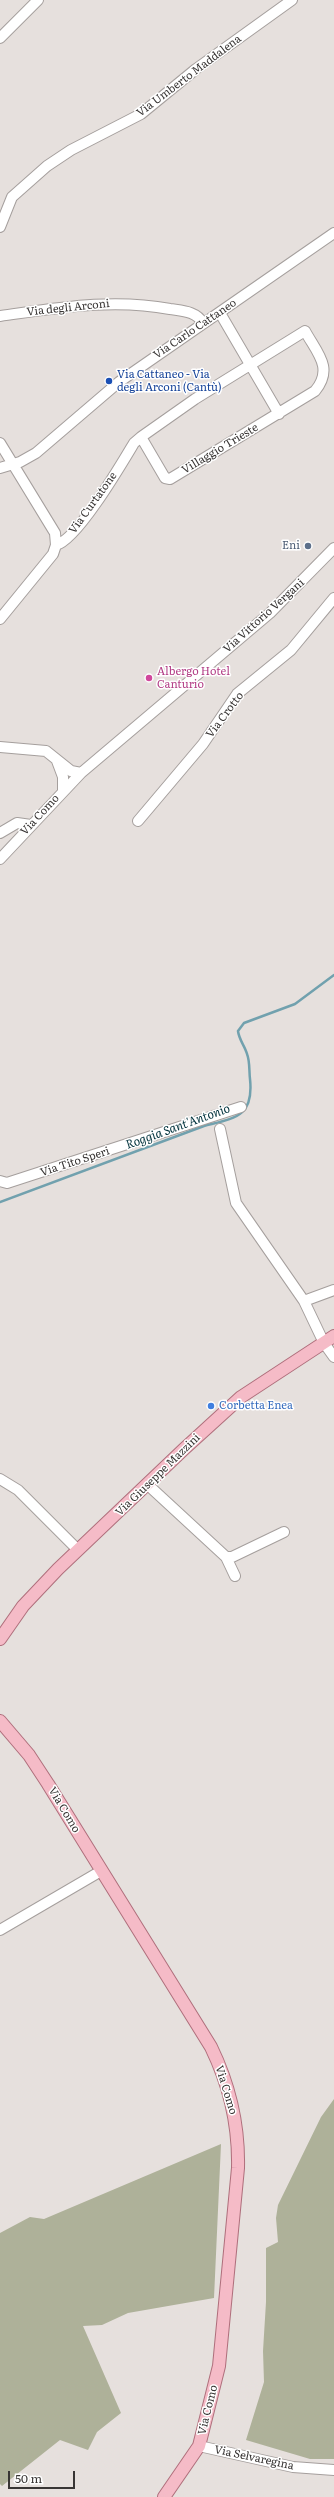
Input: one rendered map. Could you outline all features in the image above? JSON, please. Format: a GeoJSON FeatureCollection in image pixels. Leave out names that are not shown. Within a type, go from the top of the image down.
{"type":"FeatureCollection","features":[{"type":"Feature","properties":{"kind":"main road","name":"Via Giuseppe Mazzini"},"geometry":{"type":"LineString","coordinates":[[1,1639],[23,1606],[78,1550],[241,1397],[329,1340]]}},
{"type":"Feature","properties":{"kind":"main road","name":"Via Como"},"geometry":{"type":"LineString","coordinates":[[0,1711],[4,1725],[48,1784],[211,2047],[221,2069],[235,2114],[238,2168],[220,2366],[199,2446],[164,2497]]}},
{"type":"Feature","properties":{"kind":"street"},"geometry":{"type":"LineString","coordinates":[[0,38],[38,0]]}},
{"type":"Feature","properties":{"kind":"street","name":"Via Umberto Maddalena"},"geometry":{"type":"LineString","coordinates":[[0,227],[12,197],[48,166],[71,150],[141,114],[196,69],[292,0]]}},
{"type":"Feature","properties":{"kind":"street","name":"Via Carlo Cattaneo"},"geometry":{"type":"LineString","coordinates":[[0,468],[14,465],[36,453],[106,391],[334,233]]}},
{"type":"Feature","properties":{"kind":"street","name":"Via degli Arconi"},"geometry":{"type":"LineString","coordinates":[[0,316],[110,302],[193,313],[203,323]]}},
{"type":"Feature","properties":{"kind":"street"},"geometry":{"type":"LineString","coordinates":[[220,313],[279,414]]}},
{"type":"Feature","properties":{"kind":"street","name":"Villaggio Trieste"},"geometry":{"type":"LineString","coordinates":[[305,331],[324,364],[326,374],[324,380],[315,391],[170,479],[165,478],[141,437],[195,399],[251,364],[305,331]]}},
{"type":"Feature","properties":{"kind":"street","name":"Via Curtatone"},"geometry":{"type":"LineString","coordinates":[[56,545],[67,538],[106,489],[134,443],[141,437]]}},
{"type":"Feature","properties":{"kind":"street"},"geometry":{"type":"LineString","coordinates":[[0,443],[54,534],[56,545],[53,554],[0,619]]}},
{"type":"Feature","properties":{"kind":"street","name":"Via Vittorio Vergani"},"geometry":{"type":"LineString","coordinates":[[81,773],[270,613],[334,548]]}},
{"type":"Feature","properties":{"kind":"street","name":"Via Crotto"},"geometry":{"type":"LineString","coordinates":[[138,821],[203,744],[237,694],[291,650],[334,598]]}},
{"type":"Feature","properties":{"kind":"street"},"geometry":{"type":"LineString","coordinates":[[0,747],[40,750],[56,759],[71,771],[81,773]]}},
{"type":"Feature","properties":{"kind":"street"},"geometry":{"type":"LineString","coordinates":[[56,759],[63,777],[63,790]]}},
{"type":"Feature","properties":{"kind":"street","name":"Via Como"},"geometry":{"type":"LineString","coordinates":[[0,859],[63,790],[81,773]]}},
{"type":"Feature","properties":{"kind":"street"},"geometry":{"type":"LineString","coordinates":[[0,833],[17,823],[31,825]]}},
{"type":"Feature","properties":{"kind":"street","name":"Via Tito Speri"},"geometry":{"type":"LineString","coordinates":[[0,1181],[7,1183],[240,1107]]}},
{"type":"Feature","properties":{"kind":"street"},"geometry":{"type":"LineString","coordinates":[[220,1129],[236,1203],[304,1301],[329,1340],[334,1357]]}},
{"type":"Feature","properties":{"kind":"street"},"geometry":{"type":"LineString","coordinates":[[304,1301],[334,1290]]}},
{"type":"Feature","properties":{"kind":"street"},"geometry":{"type":"LineString","coordinates":[[0,1479],[18,1490],[78,1550]]}},
{"type":"Feature","properties":{"kind":"street"},"geometry":{"type":"LineString","coordinates":[[148,1484],[226,1557],[234,1576]]}},
{"type":"Feature","properties":{"kind":"street"},"geometry":{"type":"LineString","coordinates":[[226,1557],[232,1557],[284,1532]]}},
{"type":"Feature","properties":{"kind":"street"},"geometry":{"type":"LineString","coordinates":[[0,1930],[101,1871]]}},
{"type":"Feature","properties":{"kind":"street","name":"Via Selvaregina"},"geometry":{"type":"LineString","coordinates":[[199,2446],[293,2467],[334,2470]]}},
{"type":"Feature","properties":{"kind":"green space"},"geometry":{"type":"Polygon","coordinates":[[[334,2099],[334,2459],[310,2459],[246,2440],[264,2382],[263,2351],[266,2302],[266,2248],[278,2242],[276,2218],[278,2205],[321,2117],[334,2099]]]}},
{"type":"Feature","properties":{"kind":"green space"},"geometry":{"type":"Polygon","coordinates":[[[221,2144],[214,2298],[128,2313],[102,2325],[83,2326],[121,2413],[97,2432],[88,2450],[60,2440],[2,2486],[0,2484],[0,2233],[30,2217],[44,2219],[221,2144]]]}},
{"type":"Feature","properties":{"kind":"waterway","name":"Roggia Sant'Antonio"},"geometry":{"type":"LineString","coordinates":[[0,1202],[204,1126],[225,1121],[240,1114],[249,1101],[250,1092],[249,1060],[238,1031],[244,1023],[295,1004],[334,975]]}},
{"type":"Feature","properties":{"kind":"place","name":"Via Cattaneo - Via degli Arconi (Cantù)"},"geometry":{"type":"Point","coordinates":[109,381]}},
{"type":"Feature","properties":{"kind":"place","name":"Eni"},"geometry":{"type":"Point","coordinates":[308,546]}},
{"type":"Feature","properties":{"kind":"place","name":"Albergo Hotel Canturio"},"geometry":{"type":"Point","coordinates":[149,678]}},
{"type":"Feature","properties":{"kind":"place","name":"Corbetta Enea"},"geometry":{"type":"Point","coordinates":[211,1406]}}]}
